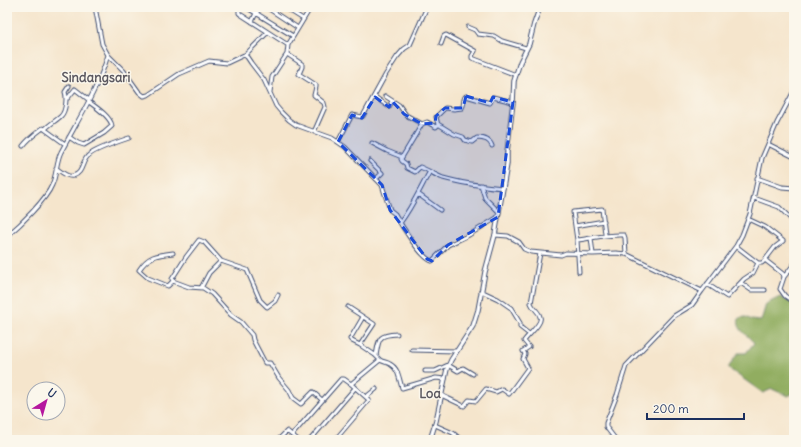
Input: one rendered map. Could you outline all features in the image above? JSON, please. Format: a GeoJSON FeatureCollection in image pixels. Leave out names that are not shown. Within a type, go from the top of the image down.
{"type":"FeatureCollection","features":[{"type":"Feature","properties":{"kind":"street"},"geometry":{"type":"LineString","coordinates":[[95,7],[102,44],[108,55],[124,71],[139,92],[144,96],[148,95],[179,74],[209,61],[227,64],[245,56],[268,32]]}},
{"type":"Feature","properties":{"kind":"street"},"geometry":{"type":"LineString","coordinates":[[240,7],[239,13],[288,45]]}},
{"type":"Feature","properties":{"kind":"street"},"geometry":{"type":"LineString","coordinates":[[246,7],[293,36]]}},
{"type":"Feature","properties":{"kind":"street"},"geometry":{"type":"LineString","coordinates":[[252,22],[262,7]]}},
{"type":"Feature","properties":{"kind":"street"},"geometry":{"type":"LineString","coordinates":[[266,7],[298,28]]}},
{"type":"Feature","properties":{"kind":"street"},"geometry":{"type":"LineString","coordinates":[[284,7],[303,19]]}},
{"type":"Feature","properties":{"kind":"street"},"geometry":{"type":"LineString","coordinates":[[291,12],[294,7]]}},
{"type":"Feature","properties":{"kind":"street"},"geometry":{"type":"LineString","coordinates":[[270,92],[270,82],[274,72],[287,54],[288,45],[311,7]]}},
{"type":"Feature","properties":{"kind":"street"},"geometry":{"type":"LineString","coordinates":[[338,142],[352,115],[363,116],[397,57],[410,45],[427,7]]}},
{"type":"Feature","properties":{"kind":"street"},"geometry":{"type":"LineString","coordinates":[[430,440],[435,425],[448,365],[473,326],[478,310],[499,214],[507,164],[513,90],[516,75],[520,62],[529,44],[540,7]]}},
{"type":"Feature","properties":{"kind":"street"},"geometry":{"type":"LineString","coordinates":[[468,27],[475,30],[478,34],[494,36],[503,41],[526,48]]}},
{"type":"Feature","properties":{"kind":"street"},"geometry":{"type":"LineString","coordinates":[[441,44],[444,36],[446,35],[474,51],[472,58],[516,75]]}},
{"type":"Feature","properties":{"kind":"street"},"geometry":{"type":"LineString","coordinates":[[287,54],[302,64],[299,74],[316,85],[314,95],[324,103],[325,107],[314,132]]}},
{"type":"Feature","properties":{"kind":"street"},"geometry":{"type":"LineString","coordinates":[[7,236],[33,211],[50,191],[58,158],[89,101],[104,70],[108,55]]}},
{"type":"Feature","properties":{"kind":"street"},"geometry":{"type":"LineString","coordinates":[[245,56],[262,77],[276,106],[289,120],[296,125],[332,138],[338,142],[345,147],[382,185],[390,210],[395,214],[417,248],[427,259],[432,261],[448,245],[468,235],[499,214]]}},
{"type":"Feature","properties":{"kind":"street"},"geometry":{"type":"LineString","coordinates":[[66,102],[65,100],[67,96],[65,92],[69,86]]}},
{"type":"Feature","properties":{"kind":"street"},"geometry":{"type":"LineString","coordinates":[[23,146],[31,136],[43,128],[45,129],[61,115],[66,102],[75,89],[104,114],[113,124],[104,133],[84,145],[69,137]]}},
{"type":"Feature","properties":{"kind":"street"},"geometry":{"type":"LineString","coordinates":[[616,440],[606,427],[606,423],[618,395],[626,366],[674,316],[692,305],[736,246],[748,218],[754,198],[762,158],[784,109],[794,91]]}},
{"type":"Feature","properties":{"kind":"street"},"geometry":{"type":"LineString","coordinates":[[385,96],[399,105],[406,115],[422,124]]}},
{"type":"Feature","properties":{"kind":"street"},"geometry":{"type":"LineString","coordinates":[[492,146],[490,142],[480,138],[477,138],[472,142],[454,134],[438,124],[436,116],[445,108],[462,108],[464,98],[466,96],[490,103],[493,97],[513,102]]}},
{"type":"Feature","properties":{"kind":"street"},"geometry":{"type":"LineString","coordinates":[[375,97],[389,107],[392,101]]}},
{"type":"Feature","properties":{"kind":"street"},"geometry":{"type":"LineString","coordinates":[[438,124],[436,127],[427,122],[422,124],[402,157],[401,161],[406,164],[407,168],[415,172],[421,167],[429,172],[470,185],[503,188]]}},
{"type":"Feature","properties":{"kind":"street"},"geometry":{"type":"LineString","coordinates":[[45,129],[65,144]]}},
{"type":"Feature","properties":{"kind":"street"},"geometry":{"type":"LineString","coordinates":[[56,168],[69,176],[73,176],[81,171],[84,162],[90,154],[129,138]]}},
{"type":"Feature","properties":{"kind":"street"},"geometry":{"type":"LineString","coordinates":[[372,143],[402,157]]}},
{"type":"Feature","properties":{"kind":"street"},"geometry":{"type":"LineString","coordinates":[[768,144],[794,157]]}},
{"type":"Feature","properties":{"kind":"street"},"geometry":{"type":"LineString","coordinates":[[370,161],[382,173],[376,179]]}},
{"type":"Feature","properties":{"kind":"street"},"geometry":{"type":"LineString","coordinates":[[400,223],[414,203],[429,172]]}},
{"type":"Feature","properties":{"kind":"street"},"geometry":{"type":"LineString","coordinates":[[757,178],[782,188],[794,188]]}},
{"type":"Feature","properties":{"kind":"street"},"geometry":{"type":"LineString","coordinates":[[481,186],[485,198],[499,214]]}},
{"type":"Feature","properties":{"kind":"street"},"geometry":{"type":"LineString","coordinates":[[418,194],[440,210]]}},
{"type":"Feature","properties":{"kind":"street"},"geometry":{"type":"LineString","coordinates":[[754,198],[780,208],[794,222]]}},
{"type":"Feature","properties":{"kind":"street"},"geometry":{"type":"LineString","coordinates":[[579,272],[573,212],[601,208],[603,210],[605,234]]}},
{"type":"Feature","properties":{"kind":"street"},"geometry":{"type":"LineString","coordinates":[[707,284],[727,298],[753,273],[758,263],[762,263],[775,247],[783,241],[764,227],[748,218]]}},
{"type":"Feature","properties":{"kind":"street"},"geometry":{"type":"LineString","coordinates":[[575,226],[604,221]]}},
{"type":"Feature","properties":{"kind":"street"},"geometry":{"type":"LineString","coordinates":[[577,240],[605,234],[624,235],[626,254]]}},
{"type":"Feature","properties":{"kind":"street"},"geometry":{"type":"LineString","coordinates":[[495,235],[508,236],[519,242],[527,251],[540,253],[561,255],[564,253],[626,254],[702,291]]}},
{"type":"Feature","properties":{"kind":"street"},"geometry":{"type":"LineString","coordinates":[[591,238],[593,254]]}},
{"type":"Feature","properties":{"kind":"street"},"geometry":{"type":"LineString","coordinates":[[173,253],[156,255],[149,258],[145,264],[138,269],[148,278],[167,286],[173,281],[172,279],[198,240],[205,243],[221,260],[248,271],[260,300],[266,307],[275,301],[278,295]]}},
{"type":"Feature","properties":{"kind":"street"},"geometry":{"type":"LineString","coordinates":[[736,246],[758,263]]}},
{"type":"Feature","properties":{"kind":"street"},"geometry":{"type":"LineString","coordinates":[[441,395],[464,406],[469,400],[476,402],[486,389],[496,392],[502,389],[509,394],[528,368],[523,359],[525,354],[523,351],[528,347],[524,341],[539,324],[540,320],[540,316],[531,304],[540,253]]}},
{"type":"Feature","properties":{"kind":"street"},"geometry":{"type":"LineString","coordinates":[[201,288],[209,273],[221,260]]}},
{"type":"Feature","properties":{"kind":"street"},"geometry":{"type":"LineString","coordinates":[[764,260],[783,274],[784,277]]}},
{"type":"Feature","properties":{"kind":"street"},"geometry":{"type":"LineString","coordinates":[[794,264],[784,277],[780,288],[785,296],[794,302]]}},
{"type":"Feature","properties":{"kind":"street"},"geometry":{"type":"LineString","coordinates":[[173,281],[189,287],[204,288],[212,294],[231,315],[241,322],[252,335],[253,340],[266,362],[270,363],[278,378],[290,390],[293,398],[300,403],[312,392],[322,400]]}},
{"type":"Feature","properties":{"kind":"street"},"geometry":{"type":"LineString","coordinates":[[741,283],[751,290],[765,290]]}},
{"type":"Feature","properties":{"kind":"street"},"geometry":{"type":"LineString","coordinates":[[481,292],[494,296],[508,305],[513,310],[520,323],[520,327],[529,334]]}},
{"type":"Feature","properties":{"kind":"street"},"geometry":{"type":"LineString","coordinates":[[348,307],[374,323],[360,345]]}},
{"type":"Feature","properties":{"kind":"street"},"geometry":{"type":"LineString","coordinates":[[363,317],[350,339],[380,360],[395,368],[398,371],[402,388],[436,378],[445,379]]}},
{"type":"Feature","properties":{"kind":"street"},"geometry":{"type":"LineString","coordinates":[[376,356],[380,339],[385,335],[398,334]]}},
{"type":"Feature","properties":{"kind":"street"},"geometry":{"type":"LineString","coordinates":[[412,350],[456,351]]}},
{"type":"Feature","properties":{"kind":"street"},"geometry":{"type":"LineString","coordinates":[[351,384],[380,360]]}},
{"type":"Feature","properties":{"kind":"street"},"geometry":{"type":"LineString","coordinates":[[425,371],[435,371],[448,365]]}},
{"type":"Feature","properties":{"kind":"street"},"geometry":{"type":"LineString","coordinates":[[448,365],[458,371],[463,368],[473,374]]}},
{"type":"Feature","properties":{"kind":"street"},"geometry":{"type":"LineString","coordinates":[[292,435],[342,378],[369,400],[335,440]]}},
{"type":"Feature","properties":{"kind":"street"},"geometry":{"type":"LineString","coordinates":[[310,440],[355,388]]}},
{"type":"Feature","properties":{"kind":"street"},"geometry":{"type":"LineString","coordinates":[[366,397],[376,389]]}},
{"type":"Feature","properties":{"kind":"street"},"geometry":{"type":"LineString","coordinates":[[435,425],[461,440]]}},
{"type":"Feature","properties":{"kind":"street"},"geometry":{"type":"LineString","coordinates":[[278,440],[287,431],[298,440]]}},
{"type":"Feature","properties":{"kind":"highlighted area"},"geometry":{"type":"Polygon","coordinates":[[[466,96],[490,103],[493,97],[513,102],[498,217],[448,245],[432,261],[427,259],[390,210],[382,185],[338,142],[352,115],[362,118],[375,97],[389,107],[392,101],[404,114],[422,124],[435,123],[436,116],[445,108],[463,108],[466,96]]]}},
{"type":"Feature","properties":{"kind":"green space"},"geometry":{"type":"Polygon","coordinates":[[[780,297],[794,304],[794,393],[788,396],[772,389],[763,393],[728,368],[738,353],[746,353],[754,343],[739,326],[739,318],[746,317],[751,320],[761,321],[766,304],[780,297]]]}},
{"type":"Feature","properties":{"kind":"district","name":"Sindangsari"},"geometry":{"type":"Point","coordinates":[96,77]}},
{"type":"Feature","properties":{"kind":"district","name":"Loa"},"geometry":{"type":"Point","coordinates":[430,393]}}]}
